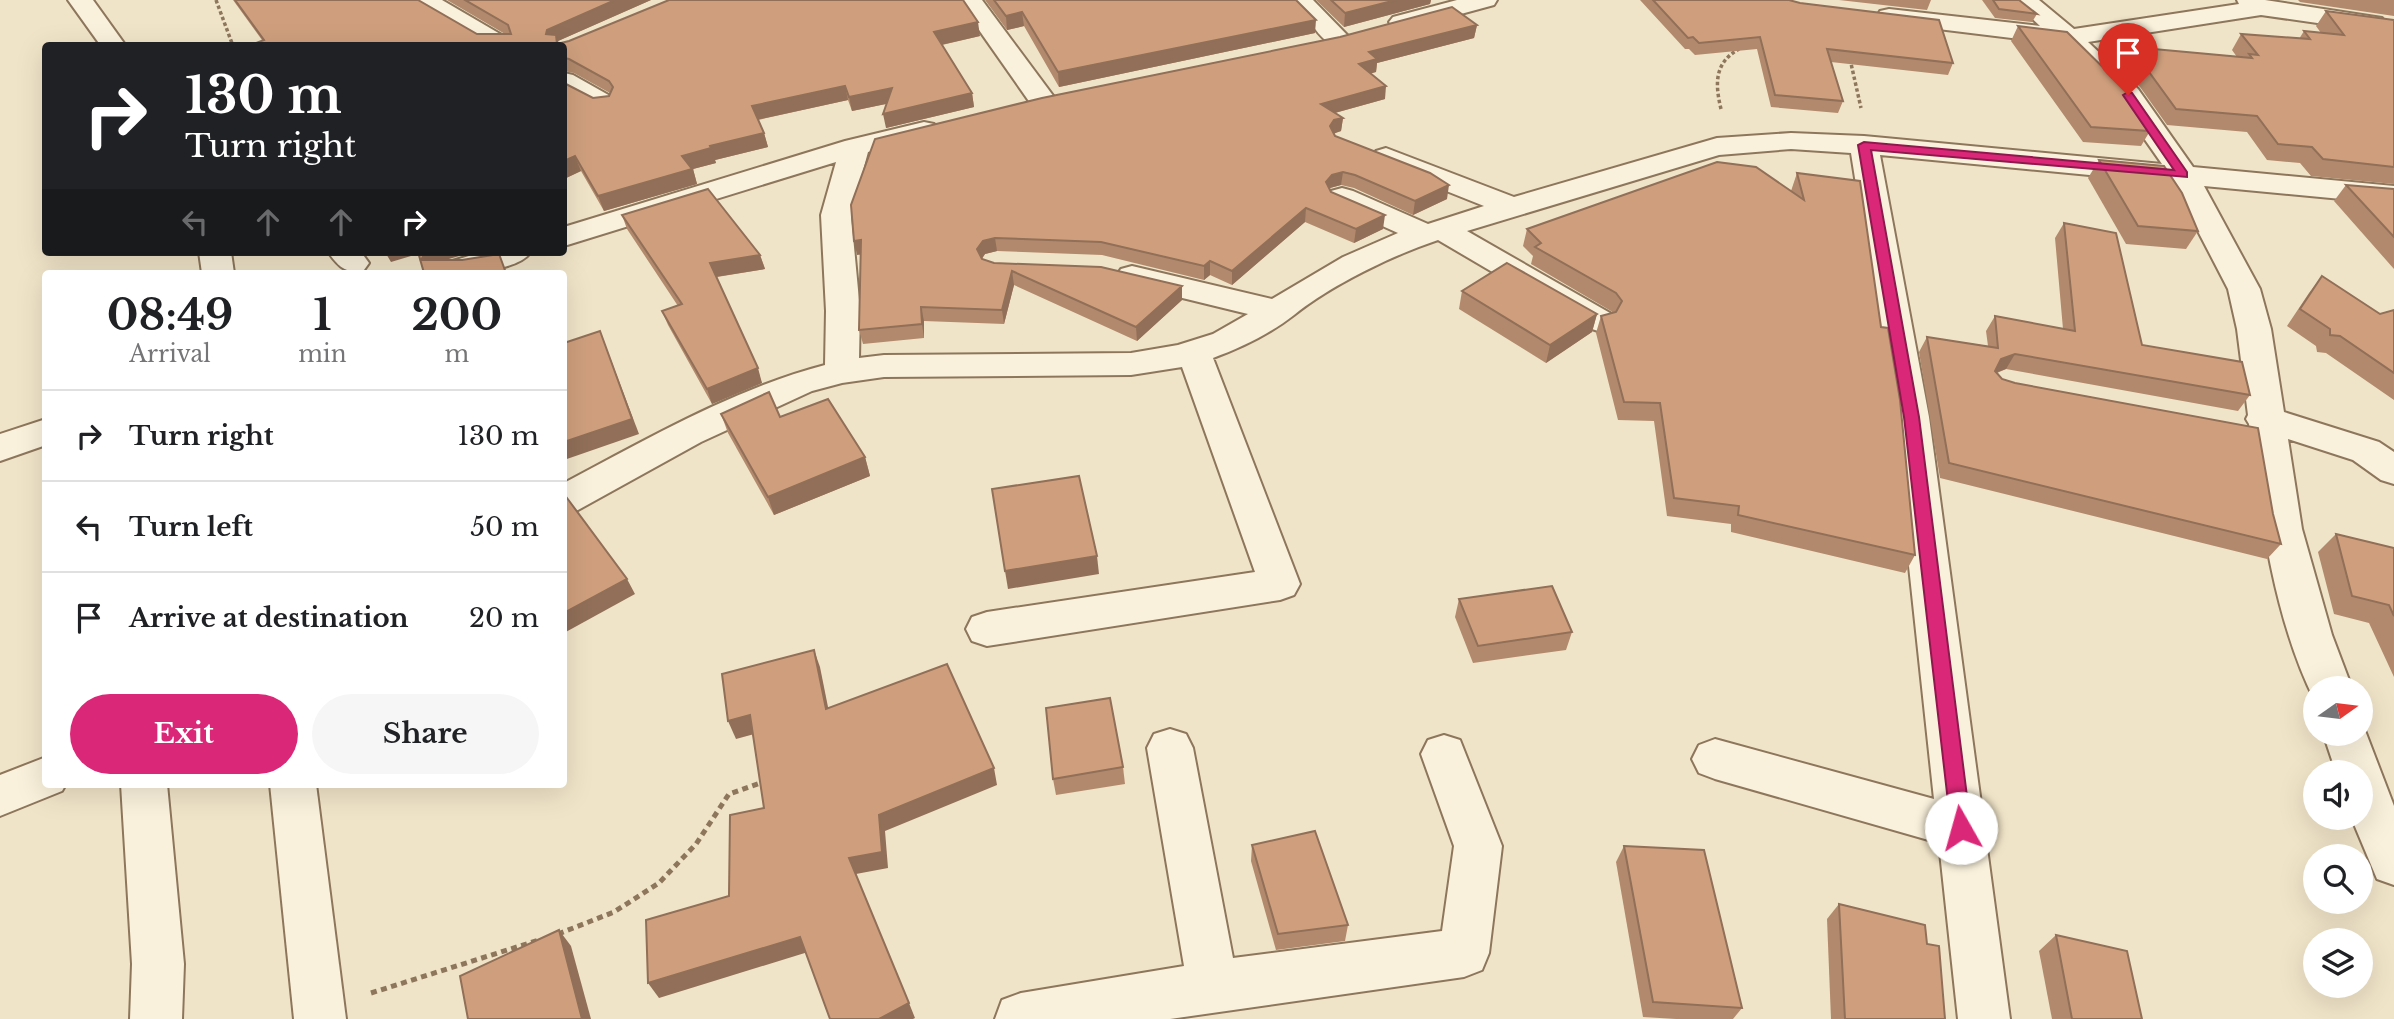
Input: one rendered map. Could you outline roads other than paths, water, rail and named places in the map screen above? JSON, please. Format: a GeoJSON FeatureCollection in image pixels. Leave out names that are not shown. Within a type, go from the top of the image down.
{"type":"FeatureCollection","features":[{"type":"Feature","properties":{"kind":"street"},"geometry":{"type":"LineString","coordinates":[[80,0],[111,42]]}},
{"type":"Feature","properties":{"kind":"street"},"geometry":{"type":"LineString","coordinates":[[424,0],[496,42]]}},
{"type":"Feature","properties":{"kind":"street"},"geometry":{"type":"LineString","coordinates":[[970,0],[1043,101]]}},
{"type":"Feature","properties":{"kind":"street"},"geometry":{"type":"LineString","coordinates":[[1265,0],[1303,4],[1325,42],[1485,0]]}},
{"type":"Feature","properties":{"kind":"street"},"geometry":{"type":"LineString","coordinates":[[2024,0],[2069,37],[2128,95],[2183,174],[2244,289],[2254,328],[2265,425],[2282,529],[2311,635],[2326,676]]}},
{"type":"Feature","properties":{"kind":"street"},"geometry":{"type":"LineString","coordinates":[[2382,2],[2393,28]]}},
{"type":"Feature","properties":{"kind":"street"},"geometry":{"type":"LineString","coordinates":[[1839,10],[2069,37],[2255,4],[2393,28]]}},
{"type":"Feature","properties":{"kind":"street"},"geometry":{"type":"LineString","coordinates":[[567,83],[602,103]]}},
{"type":"Feature","properties":{"kind":"street"},"geometry":{"type":"LineString","coordinates":[[1016,108],[1070,96]]}},
{"type":"Feature","properties":{"kind":"street"},"geometry":{"type":"LineString","coordinates":[[567,236],[855,147],[949,124]]}},
{"type":"Feature","properties":{"kind":"street"},"geometry":{"type":"LineString","coordinates":[[567,498],[688,433],[800,383],[842,372],[884,366],[1132,364],[1194,353],[1225,342],[1354,264],[1401,242],[1513,206],[1717,147],[1791,141],[1867,146],[2394,195]]}},
{"type":"Feature","properties":{"kind":"street"},"geometry":{"type":"LineString","coordinates":[[1358,146],[1513,206]]}},
{"type":"Feature","properties":{"kind":"street"},"geometry":{"type":"LineString","coordinates":[[1867,146],[1911,417],[1984,1019]]}},
{"type":"Feature","properties":{"kind":"street"},"geometry":{"type":"LineString","coordinates":[[842,372],[843,312],[836,215],[855,147]]}},
{"type":"Feature","properties":{"kind":"street"},"geometry":{"type":"LineString","coordinates":[[1342,197],[1434,231],[1598,320]]}},
{"type":"Feature","properties":{"kind":"street"},"geometry":{"type":"LineString","coordinates":[[457,270],[502,256]]}},
{"type":"Feature","properties":{"kind":"street"},"geometry":{"type":"LineString","coordinates":[[1102,268],[1279,311]]}},
{"type":"Feature","properties":{"kind":"street"},"geometry":{"type":"LineString","coordinates":[[987,629],[1280,584],[1194,353]]}},
{"type":"Feature","properties":{"kind":"street"},"geometry":{"type":"LineString","coordinates":[[2225,424],[2265,425],[2385,457]]}},
{"type":"Feature","properties":{"kind":"street"},"geometry":{"type":"LineString","coordinates":[[1170,748],[1213,986]]}},
{"type":"Feature","properties":{"kind":"street"},"geometry":{"type":"LineString","coordinates":[[1021,1019],[1213,986],[1464,953],[1478,846],[1444,754]]}},
{"type":"Feature","properties":{"kind":"street"},"geometry":{"type":"LineString","coordinates":[[1715,760],[1961,828]]}},
{"type":"Feature","properties":{"kind":"street"},"geometry":{"type":"LineString","coordinates":[[0,796],[42,779]]}},
{"type":"Feature","properties":{"kind":"street"},"geometry":{"type":"LineString","coordinates":[[144,788],[158,964],[156,1019]]}},
{"type":"Feature","properties":{"kind":"street"},"geometry":{"type":"LineString","coordinates":[[293,788],[319,1014]]}},
{"type":"Feature","properties":{"kind":"street"},"geometry":{"type":"LineString","coordinates":[[2373,813],[2394,863]]}}]}
